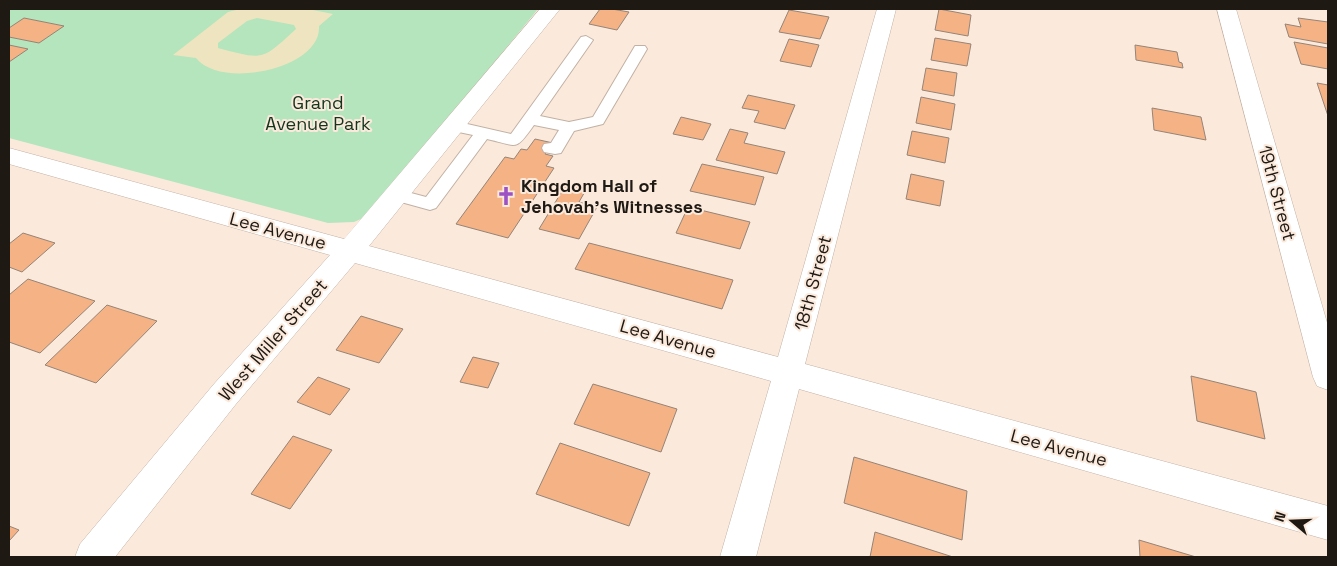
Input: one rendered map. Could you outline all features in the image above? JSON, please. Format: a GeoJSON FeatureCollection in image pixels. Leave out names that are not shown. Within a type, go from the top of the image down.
{"type":"FeatureCollection","features":[{"type":"Feature","properties":{"kind":"street","name":"West Miller Street"},"geometry":{"type":"LineString","coordinates":[[93,557],[225,394],[350,250],[550,9]]}},
{"type":"Feature","properties":{"kind":"street","name":"18th Street"},"geometry":{"type":"LineString","coordinates":[[738,557],[887,9]]}},
{"type":"Feature","properties":{"kind":"street","name":"19th Street"},"geometry":{"type":"LineString","coordinates":[[1226,9],[1328,377]]}},
{"type":"Feature","properties":{"kind":"street","name":"Lee Avenue"},"geometry":{"type":"LineString","coordinates":[[9,156],[1328,523]]}},
{"type":"Feature","properties":{"kind":"lane"},"geometry":{"type":"LineString","coordinates":[[515,140],[586,40]]}},
{"type":"Feature","properties":{"kind":"lane"},"geometry":{"type":"LineString","coordinates":[[530,120],[568,128],[598,121],[640,49]]}},
{"type":"Feature","properties":{"kind":"lane"},"geometry":{"type":"LineString","coordinates":[[454,126],[532,144]]}},
{"type":"Feature","properties":{"kind":"lane"},"geometry":{"type":"LineString","coordinates":[[550,148],[555,149],[568,128]]}},
{"type":"Feature","properties":{"kind":"lane"},"geometry":{"type":"LineString","coordinates":[[396,195],[430,204],[484,132]]}},
{"type":"Feature","properties":{"kind":"green space","name":"Grand Avenue Park"},"geometry":{"type":"Polygon","coordinates":[[[9,9],[538,9],[370,215],[354,222],[328,223],[9,138],[9,9]]]}},
{"type":"Feature","properties":{"kind":"sand"},"geometry":{"type":"Polygon","coordinates":[[[240,9],[308,9],[333,14],[319,26],[316,41],[305,54],[288,63],[268,70],[226,73],[209,68],[196,58],[173,55],[228,12],[240,9]],[[257,18],[247,21],[218,43],[218,48],[245,55],[261,55],[276,47],[296,29],[294,25],[257,18]]]}},
{"type":"Feature","properties":{"kind":"building"},"geometry":{"type":"Polygon","coordinates":[[[600,9],[629,12],[617,30],[589,24],[600,9]]]}},
{"type":"Feature","properties":{"kind":"building"},"geometry":{"type":"Polygon","coordinates":[[[939,9],[971,15],[968,36],[935,30],[939,9]]]}},
{"type":"Feature","properties":{"kind":"building"},"geometry":{"type":"Polygon","coordinates":[[[789,10],[829,17],[820,39],[779,32],[789,10]]]}},
{"type":"Feature","properties":{"kind":"building"},"geometry":{"type":"Polygon","coordinates":[[[24,18],[64,26],[39,43],[9,37],[9,28],[24,18]]]}},
{"type":"Feature","properties":{"kind":"building"},"geometry":{"type":"Polygon","coordinates":[[[1298,18],[1328,22],[1328,44],[1289,37],[1285,24],[1301,27],[1298,18]]]}},
{"type":"Feature","properties":{"kind":"building"},"geometry":{"type":"Polygon","coordinates":[[[935,38],[971,44],[967,66],[931,60],[935,38]]]}},
{"type":"Feature","properties":{"kind":"building"},"geometry":{"type":"Polygon","coordinates":[[[789,39],[819,45],[811,67],[780,61],[789,39]]]}},
{"type":"Feature","properties":{"kind":"building"},"geometry":{"type":"Polygon","coordinates":[[[1294,42],[1328,48],[1328,69],[1301,64],[1294,42]]]}},
{"type":"Feature","properties":{"kind":"building"},"geometry":{"type":"Polygon","coordinates":[[[9,45],[28,49],[9,62],[9,45]]]}},
{"type":"Feature","properties":{"kind":"building"},"geometry":{"type":"Polygon","coordinates":[[[1135,45],[1177,52],[1179,62],[1182,63],[1183,68],[1136,60],[1135,45]]]}},
{"type":"Feature","properties":{"kind":"building"},"geometry":{"type":"Polygon","coordinates":[[[926,68],[957,73],[954,96],[922,90],[926,68]]]}},
{"type":"Feature","properties":{"kind":"building"},"geometry":{"type":"Polygon","coordinates":[[[1317,83],[1328,85],[1328,116],[1317,83]]]}},
{"type":"Feature","properties":{"kind":"building"},"geometry":{"type":"Polygon","coordinates":[[[748,95],[795,105],[785,129],[754,122],[759,111],[742,108],[748,95]]]}},
{"type":"Feature","properties":{"kind":"building"},"geometry":{"type":"Polygon","coordinates":[[[921,97],[955,104],[951,130],[916,123],[921,97]]]}},
{"type":"Feature","properties":{"kind":"building"},"geometry":{"type":"Polygon","coordinates":[[[1152,108],[1201,117],[1206,140],[1154,130],[1152,108]]]}},
{"type":"Feature","properties":{"kind":"building"},"geometry":{"type":"Polygon","coordinates":[[[681,117],[711,124],[703,140],[673,134],[681,117]]]}},
{"type":"Feature","properties":{"kind":"building"},"geometry":{"type":"Polygon","coordinates":[[[730,129],[748,133],[744,143],[785,152],[777,174],[716,160],[730,129]]]}},
{"type":"Feature","properties":{"kind":"building"},"geometry":{"type":"Polygon","coordinates":[[[912,131],[949,138],[945,163],[907,155],[912,131]]]}},
{"type":"Feature","properties":{"kind":"building","name":"Kingdom Hall of Jehovah's Witnesses"},"geometry":{"type":"Polygon","coordinates":[[[535,139],[553,143],[545,154],[553,156],[546,166],[554,168],[508,238],[456,224],[505,157],[514,159],[521,149],[527,150],[535,139]]]}},
{"type":"Feature","properties":{"kind":"building"},"geometry":{"type":"Polygon","coordinates":[[[702,164],[764,177],[755,205],[690,191],[702,164]]]}},
{"type":"Feature","properties":{"kind":"building"},"geometry":{"type":"Polygon","coordinates":[[[911,174],[944,181],[940,206],[906,199],[911,174]]]}},
{"type":"Feature","properties":{"kind":"building"},"geometry":{"type":"Polygon","coordinates":[[[567,183],[587,188],[579,202],[597,207],[579,239],[539,229],[567,183]]]}},
{"type":"Feature","properties":{"kind":"building"},"geometry":{"type":"Polygon","coordinates":[[[688,207],[750,222],[740,249],[676,233],[688,207]]]}},
{"type":"Feature","properties":{"kind":"building"},"geometry":{"type":"Polygon","coordinates":[[[23,233],[55,243],[22,272],[9,267],[9,244],[23,233]]]}},
{"type":"Feature","properties":{"kind":"building"},"geometry":{"type":"Polygon","coordinates":[[[589,243],[733,280],[722,309],[575,269],[589,243]]]}},
{"type":"Feature","properties":{"kind":"building"},"geometry":{"type":"Polygon","coordinates":[[[28,279],[95,301],[40,353],[9,342],[9,295],[28,279]]]}},
{"type":"Feature","properties":{"kind":"building"},"geometry":{"type":"Polygon","coordinates":[[[107,305],[157,321],[96,383],[45,365],[107,305]]]}},
{"type":"Feature","properties":{"kind":"building"},"geometry":{"type":"Polygon","coordinates":[[[361,316],[403,329],[379,363],[336,350],[361,316]]]}},
{"type":"Feature","properties":{"kind":"building"},"geometry":{"type":"Polygon","coordinates":[[[473,357],[499,363],[488,388],[460,382],[473,357]]]}},
{"type":"Feature","properties":{"kind":"building"},"geometry":{"type":"Polygon","coordinates":[[[1191,376],[1256,392],[1265,439],[1197,421],[1191,376]]]}},
{"type":"Feature","properties":{"kind":"building"},"geometry":{"type":"Polygon","coordinates":[[[318,377],[350,389],[330,415],[297,402],[318,377]]]}},
{"type":"Feature","properties":{"kind":"building"},"geometry":{"type":"Polygon","coordinates":[[[593,384],[677,409],[661,452],[574,424],[593,384]]]}},
{"type":"Feature","properties":{"kind":"building"},"geometry":{"type":"Polygon","coordinates":[[[293,436],[332,450],[290,509],[251,494],[293,436]]]}},
{"type":"Feature","properties":{"kind":"building"},"geometry":{"type":"Polygon","coordinates":[[[560,443],[650,473],[629,526],[536,494],[560,443]]]}},
{"type":"Feature","properties":{"kind":"building"},"geometry":{"type":"Polygon","coordinates":[[[854,457],[967,491],[962,540],[844,503],[854,457]]]}},
{"type":"Feature","properties":{"kind":"building"},"geometry":{"type":"Polygon","coordinates":[[[9,526],[19,530],[9,541],[9,526]]]}},
{"type":"Feature","properties":{"kind":"building"},"geometry":{"type":"Polygon","coordinates":[[[875,532],[953,557],[870,557],[875,532]]]}},
{"type":"Feature","properties":{"kind":"building"},"geometry":{"type":"Polygon","coordinates":[[[1139,540],[1196,557],[1140,557],[1139,540]]]}},
{"type":"Feature","properties":{"kind":"place","name":"Kingdom Hall of Jehovah's Witnesses"},"geometry":{"type":"Point","coordinates":[506,196]}}]}
